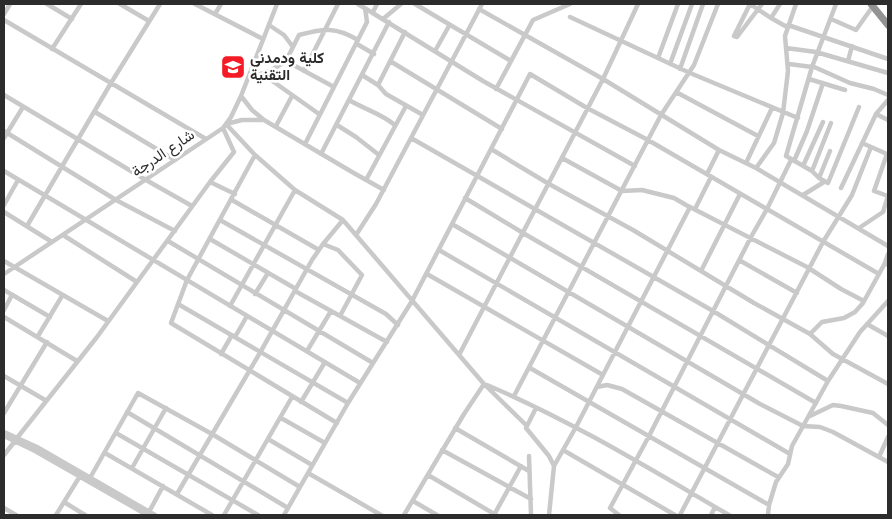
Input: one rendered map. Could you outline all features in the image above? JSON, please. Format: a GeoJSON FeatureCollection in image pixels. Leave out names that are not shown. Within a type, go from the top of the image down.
{"type":"FeatureCollection","features":[{"type":"Feature","properties":{"kind":"highway"},"geometry":{"type":"LineString","coordinates":[[872,5],[888,25]]}},
{"type":"Feature","properties":{"kind":"street"},"geometry":{"type":"LineString","coordinates":[[4,14],[10,4]]}},
{"type":"Feature","properties":{"kind":"street"},"geometry":{"type":"LineString","coordinates":[[47,4],[72,18]]}},
{"type":"Feature","properties":{"kind":"street"},"geometry":{"type":"LineString","coordinates":[[52,49],[81,4]]}},
{"type":"Feature","properties":{"kind":"street"},"geometry":{"type":"LineString","coordinates":[[120,4],[150,21]]}},
{"type":"Feature","properties":{"kind":"street"},"geometry":{"type":"LineString","coordinates":[[27,226],[160,4]]}},
{"type":"Feature","properties":{"kind":"street"},"geometry":{"type":"LineString","coordinates":[[195,4],[263,39]]}},
{"type":"Feature","properties":{"kind":"street"},"geometry":{"type":"LineString","coordinates":[[215,14],[221,4]]}},
{"type":"Feature","properties":{"kind":"street","name":"شارع الدرجة"},"geometry":{"type":"LineString","coordinates":[[4,274],[225,126],[241,96],[277,4]]}},
{"type":"Feature","properties":{"kind":"street"},"geometry":{"type":"LineString","coordinates":[[304,71],[338,4]]}},
{"type":"Feature","properties":{"kind":"street"},"geometry":{"type":"LineString","coordinates":[[358,4],[496,89],[576,131],[635,166]]}},
{"type":"Feature","properties":{"kind":"street"},"geometry":{"type":"LineString","coordinates":[[373,12],[377,4]]}},
{"type":"Feature","properties":{"kind":"street"},"geometry":{"type":"LineString","coordinates":[[383,19],[402,4]]}},
{"type":"Feature","properties":{"kind":"street"},"geometry":{"type":"LineString","coordinates":[[415,4],[511,61]]}},
{"type":"Feature","properties":{"kind":"street"},"geometry":{"type":"LineString","coordinates":[[356,236],[384,190],[482,4]]}},
{"type":"Feature","properties":{"kind":"street"},"geometry":{"type":"LineString","coordinates":[[496,89],[533,20],[570,4]]}},
{"type":"Feature","properties":{"kind":"street"},"geometry":{"type":"LineString","coordinates":[[459,355],[603,79],[638,4]]}},
{"type":"Feature","properties":{"kind":"street"},"geometry":{"type":"LineString","coordinates":[[658,58],[678,4]]}},
{"type":"Feature","properties":{"kind":"street"},"geometry":{"type":"LineString","coordinates":[[670,64],[692,4]]}},
{"type":"Feature","properties":{"kind":"street"},"geometry":{"type":"LineString","coordinates":[[680,68],[703,4]]}},
{"type":"Feature","properties":{"kind":"street"},"geometry":{"type":"LineString","coordinates":[[514,396],[661,115],[690,73],[718,4]]}},
{"type":"Feature","properties":{"kind":"street"},"geometry":{"type":"LineString","coordinates":[[762,4],[759,10],[738,37],[734,37],[750,4],[759,10],[771,18],[788,26],[888,59]]}},
{"type":"Feature","properties":{"kind":"street"},"geometry":{"type":"LineString","coordinates":[[771,18],[780,4]]}},
{"type":"Feature","properties":{"kind":"street"},"geometry":{"type":"LineString","coordinates":[[756,168],[774,143],[784,113],[788,64],[785,36],[796,4]]}},
{"type":"Feature","properties":{"kind":"street"},"geometry":{"type":"LineString","coordinates":[[836,4],[816,52],[786,156],[812,171],[827,184],[859,107]]}},
{"type":"Feature","properties":{"kind":"street"},"geometry":{"type":"LineString","coordinates":[[831,19],[856,30],[872,5]]}},
{"type":"Feature","properties":{"kind":"street"},"geometry":{"type":"LineString","coordinates":[[304,144],[367,22],[366,8]]}},
{"type":"Feature","properties":{"kind":"street"},"geometry":{"type":"LineString","coordinates":[[479,9],[603,79],[718,150],[756,168],[888,246]]}},
{"type":"Feature","properties":{"kind":"street"},"geometry":{"type":"LineString","coordinates":[[570,17],[690,73],[798,118]]}},
{"type":"Feature","properties":{"kind":"street"},"geometry":{"type":"LineString","coordinates":[[4,20],[206,139]]}},
{"type":"Feature","properties":{"kind":"street"},"geometry":{"type":"LineString","coordinates":[[321,154],[389,22]]}},
{"type":"Feature","properties":{"kind":"street"},"geometry":{"type":"LineString","coordinates":[[269,25],[284,35],[293,47]]}},
{"type":"Feature","properties":{"kind":"street"},"geometry":{"type":"LineString","coordinates":[[436,51],[450,26]]}},
{"type":"Feature","properties":{"kind":"street"},"geometry":{"type":"LineString","coordinates":[[258,75],[270,71],[286,61],[298,35],[325,29],[343,32],[374,54]]}},
{"type":"Feature","properties":{"kind":"street"},"geometry":{"type":"LineString","coordinates":[[378,85],[405,32]]}},
{"type":"Feature","properties":{"kind":"street"},"geometry":{"type":"LineString","coordinates":[[848,61],[852,46]]}},
{"type":"Feature","properties":{"kind":"street"},"geometry":{"type":"LineString","coordinates":[[786,48],[816,52],[888,73]]}},
{"type":"Feature","properties":{"kind":"street"},"geometry":{"type":"LineString","coordinates":[[286,61],[334,87]]}},
{"type":"Feature","properties":{"kind":"street"},"geometry":{"type":"LineString","coordinates":[[390,61],[502,129]]}},
{"type":"Feature","properties":{"kind":"street"},"geometry":{"type":"LineString","coordinates":[[788,64],[812,66],[850,83],[874,89],[888,95]]}},
{"type":"Feature","properties":{"kind":"street"},"geometry":{"type":"LineString","coordinates":[[250,72],[271,80],[319,114]]}},
{"type":"Feature","properties":{"kind":"street"},"geometry":{"type":"LineString","coordinates":[[284,515],[348,403],[412,301],[530,74],[879,274]]}},
{"type":"Feature","properties":{"kind":"street"},"geometry":{"type":"LineString","coordinates":[[362,75],[378,85],[386,94],[423,115]]}},
{"type":"Feature","properties":{"kind":"street"},"geometry":{"type":"LineString","coordinates":[[808,79],[845,90]]}},
{"type":"Feature","properties":{"kind":"street"},"geometry":{"type":"LineString","coordinates":[[619,515],[610,508],[767,209],[779,182],[793,160],[807,131],[823,83]]}},
{"type":"Feature","properties":{"kind":"street"},"geometry":{"type":"LineString","coordinates":[[676,92],[758,136]]}},
{"type":"Feature","properties":{"kind":"street"},"geometry":{"type":"LineString","coordinates":[[4,96],[192,206]]}},
{"type":"Feature","properties":{"kind":"street"},"geometry":{"type":"LineString","coordinates":[[241,96],[252,110],[264,120],[384,190]]}},
{"type":"Feature","properties":{"kind":"street"},"geometry":{"type":"LineString","coordinates":[[276,126],[292,96]]}},
{"type":"Feature","properties":{"kind":"street"},"geometry":{"type":"LineString","coordinates":[[349,100],[367,110],[376,112],[395,125]]}},
{"type":"Feature","properties":{"kind":"street"},"geometry":{"type":"LineString","coordinates":[[841,188],[876,114],[888,100]]}},
{"type":"Feature","properties":{"kind":"street"},"geometry":{"type":"LineString","coordinates":[[366,180],[406,106]]}},
{"type":"Feature","properties":{"kind":"street"},"geometry":{"type":"LineString","coordinates":[[23,107],[5,134],[62,166],[116,200],[175,231]]}},
{"type":"Feature","properties":{"kind":"street"},"geometry":{"type":"LineString","coordinates":[[746,164],[772,108]]}},
{"type":"Feature","properties":{"kind":"street"},"geometry":{"type":"LineString","coordinates":[[95,112],[175,160]]}},
{"type":"Feature","properties":{"kind":"street"},"geometry":{"type":"LineString","coordinates":[[876,114],[888,120]]}},
{"type":"Feature","properties":{"kind":"street"},"geometry":{"type":"LineString","coordinates":[[225,126],[242,120],[264,120]]}},
{"type":"Feature","properties":{"kind":"street"},"geometry":{"type":"LineString","coordinates":[[803,166],[823,122]]}},
{"type":"Feature","properties":{"kind":"street"},"geometry":{"type":"LineString","coordinates":[[337,124],[356,136],[379,155]]}},
{"type":"Feature","properties":{"kind":"street"},"geometry":{"type":"LineString","coordinates":[[812,171],[832,124]]}},
{"type":"Feature","properties":{"kind":"street"},"geometry":{"type":"LineString","coordinates":[[225,126],[295,190],[343,220],[484,384],[527,426],[527,429],[549,456],[554,466]]}},
{"type":"Feature","properties":{"kind":"street"},"geometry":{"type":"LineString","coordinates":[[4,455],[108,321],[234,150],[225,126]]}},
{"type":"Feature","properties":{"kind":"street"},"geometry":{"type":"LineString","coordinates":[[411,138],[595,242],[828,381]]}},
{"type":"Feature","properties":{"kind":"street"},"geometry":{"type":"LineString","coordinates":[[859,228],[886,214],[888,196],[874,191],[887,154],[862,143]]}},
{"type":"Feature","properties":{"kind":"street"},"geometry":{"type":"LineString","coordinates":[[680,515],[784,320],[809,268],[852,195],[871,147]]}},
{"type":"Feature","properties":{"kind":"street"},"geometry":{"type":"LineString","coordinates":[[491,149],[810,334],[828,350],[888,384]]}},
{"type":"Feature","properties":{"kind":"street"},"geometry":{"type":"LineString","coordinates":[[695,209],[718,150]]}},
{"type":"Feature","properties":{"kind":"street"},"geometry":{"type":"LineString","coordinates":[[818,178],[830,151]]}},
{"type":"Feature","properties":{"kind":"street"},"geometry":{"type":"LineString","coordinates":[[255,155],[187,280],[170,323],[337,423]]}},
{"type":"Feature","properties":{"kind":"street"},"geometry":{"type":"LineString","coordinates":[[562,158],[622,190],[642,190],[678,200],[809,268],[841,289],[864,301]]}},
{"type":"Feature","properties":{"kind":"street"},"geometry":{"type":"LineString","coordinates":[[4,171],[360,383]]}},
{"type":"Feature","properties":{"kind":"street"},"geometry":{"type":"LineString","coordinates":[[4,205],[18,180]]}},
{"type":"Feature","properties":{"kind":"street"},"geometry":{"type":"LineString","coordinates":[[210,182],[235,194]]}},
{"type":"Feature","properties":{"kind":"street"},"geometry":{"type":"LineString","coordinates":[[803,195],[824,182]]}},
{"type":"Feature","properties":{"kind":"street"},"geometry":{"type":"LineString","coordinates":[[230,306],[295,190]]}},
{"type":"Feature","properties":{"kind":"street"},"geometry":{"type":"LineString","coordinates":[[701,271],[740,194]]}},
{"type":"Feature","properties":{"kind":"street"},"geometry":{"type":"LineString","coordinates":[[466,198],[700,335],[756,370],[816,403]]}},
{"type":"Feature","properties":{"kind":"street"},"geometry":{"type":"LineString","coordinates":[[232,200],[277,224],[319,250]]}},
{"type":"Feature","properties":{"kind":"street"},"geometry":{"type":"LineString","coordinates":[[549,515],[554,466],[690,207]]}},
{"type":"Feature","properties":{"kind":"street"},"geometry":{"type":"LineString","coordinates":[[4,212],[52,242]]}},
{"type":"Feature","properties":{"kind":"street"},"geometry":{"type":"LineString","coordinates":[[220,220],[386,314],[398,325]]}},
{"type":"Feature","properties":{"kind":"street"},"geometry":{"type":"LineString","coordinates":[[177,494],[306,270],[323,244],[343,220]]}},
{"type":"Feature","properties":{"kind":"street"},"geometry":{"type":"LineString","coordinates":[[452,224],[743,394],[803,426],[825,429],[888,462]]}},
{"type":"Feature","properties":{"kind":"street"},"geometry":{"type":"LineString","coordinates":[[63,235],[137,282]]}},
{"type":"Feature","properties":{"kind":"street"},"geometry":{"type":"LineString","coordinates":[[210,239],[387,342]]}},
{"type":"Feature","properties":{"kind":"street"},"geometry":{"type":"LineString","coordinates":[[168,241],[373,363]]}},
{"type":"Feature","properties":{"kind":"street"},"geometry":{"type":"LineString","coordinates":[[323,244],[338,250],[362,276],[340,316]]}},
{"type":"Feature","properties":{"kind":"street"},"geometry":{"type":"LineString","coordinates":[[439,250],[790,454]]}},
{"type":"Feature","properties":{"kind":"street"},"geometry":{"type":"LineString","coordinates":[[810,334],[822,322],[849,316],[864,301],[886,264],[888,254]]}},
{"type":"Feature","properties":{"kind":"street"},"geometry":{"type":"LineString","coordinates":[[740,260],[797,292]]}},
{"type":"Feature","properties":{"kind":"street"},"geometry":{"type":"LineString","coordinates":[[4,262],[108,321]]}},
{"type":"Feature","properties":{"kind":"street"},"geometry":{"type":"LineString","coordinates":[[255,294],[268,273]]}},
{"type":"Feature","properties":{"kind":"street"},"geometry":{"type":"LineString","coordinates":[[427,274],[603,375]]}},
{"type":"Feature","properties":{"kind":"street"},"geometry":{"type":"LineString","coordinates":[[4,290],[50,317]]}},
{"type":"Feature","properties":{"kind":"street"},"geometry":{"type":"LineString","coordinates":[[4,310],[12,295]]}},
{"type":"Feature","properties":{"kind":"street"},"geometry":{"type":"LineString","coordinates":[[38,336],[62,296]]}},
{"type":"Feature","properties":{"kind":"street"},"geometry":{"type":"LineString","coordinates":[[768,515],[768,505],[778,477],[788,464],[790,454],[803,426],[828,381],[866,324],[888,301]]}},
{"type":"Feature","properties":{"kind":"street"},"geometry":{"type":"LineString","coordinates":[[178,304],[348,403]]}},
{"type":"Feature","properties":{"kind":"street"},"geometry":{"type":"LineString","coordinates":[[307,351],[332,311]]}},
{"type":"Feature","properties":{"kind":"street"},"geometry":{"type":"LineString","coordinates":[[221,354],[247,316]]}},
{"type":"Feature","properties":{"kind":"street"},"geometry":{"type":"LineString","coordinates":[[4,317],[77,361]]}},
{"type":"Feature","properties":{"kind":"street"},"geometry":{"type":"LineString","coordinates":[[866,324],[888,336]]}},
{"type":"Feature","properties":{"kind":"street"},"geometry":{"type":"LineString","coordinates":[[4,413],[47,342]]}},
{"type":"Feature","properties":{"kind":"street"},"geometry":{"type":"LineString","coordinates":[[301,402],[325,362]]}},
{"type":"Feature","properties":{"kind":"street"},"geometry":{"type":"LineString","coordinates":[[530,368],[768,505]]}},
{"type":"Feature","properties":{"kind":"street"},"geometry":{"type":"LineString","coordinates":[[4,376],[46,400]]}},
{"type":"Feature","properties":{"kind":"street"},"geometry":{"type":"LineString","coordinates":[[484,384],[514,396],[576,427],[729,515]]}},
{"type":"Feature","properties":{"kind":"street"},"geometry":{"type":"LineString","coordinates":[[404,515],[455,428],[484,384]]}},
{"type":"Feature","properties":{"kind":"street"},"geometry":{"type":"LineString","coordinates":[[597,387],[607,385],[622,389],[778,477]]}},
{"type":"Feature","properties":{"kind":"street"},"geometry":{"type":"LineString","coordinates":[[90,478],[138,393],[300,486]]}},
{"type":"Feature","properties":{"kind":"street"},"geometry":{"type":"LineString","coordinates":[[224,515],[292,397]]}},
{"type":"Feature","properties":{"kind":"street"},"geometry":{"type":"LineString","coordinates":[[808,417],[833,405],[872,413],[888,425]]}},
{"type":"Feature","properties":{"kind":"street"},"geometry":{"type":"LineString","coordinates":[[132,468],[166,408]]}},
{"type":"Feature","properties":{"kind":"street"},"geometry":{"type":"LineString","coordinates":[[527,426],[536,408]]}},
{"type":"Feature","properties":{"kind":"street"},"geometry":{"type":"LineString","coordinates":[[127,412],[244,480],[288,508]]}},
{"type":"Feature","properties":{"kind":"street"},"geometry":{"type":"LineString","coordinates":[[280,418],[325,443]]}},
{"type":"Feature","properties":{"kind":"street"},"geometry":{"type":"LineString","coordinates":[[455,428],[529,471]]}},
{"type":"Feature","properties":{"kind":"street"},"geometry":{"type":"LineString","coordinates":[[4,432],[147,514],[155,515]]}},
{"type":"Feature","properties":{"kind":"street"},"geometry":{"type":"LineString","coordinates":[[116,433],[258,515]]}},
{"type":"Feature","properties":{"kind":"street"},"geometry":{"type":"LineString","coordinates":[[4,436],[38,448],[147,514]]}},
{"type":"Feature","properties":{"kind":"street"},"geometry":{"type":"LineString","coordinates":[[879,458],[888,437]]}},
{"type":"Feature","properties":{"kind":"street"},"geometry":{"type":"LineString","coordinates":[[268,439],[312,465]]}},
{"type":"Feature","properties":{"kind":"street"},"geometry":{"type":"LineString","coordinates":[[442,450],[531,499]]}},
{"type":"Feature","properties":{"kind":"street"},"geometry":{"type":"LineString","coordinates":[[563,450],[675,515]]}},
{"type":"Feature","properties":{"kind":"street"},"geometry":{"type":"LineString","coordinates":[[105,453],[212,515]]}},
{"type":"Feature","properties":{"kind":"street"},"geometry":{"type":"LineString","coordinates":[[529,456],[531,515]]}},
{"type":"Feature","properties":{"kind":"street"},"geometry":{"type":"LineString","coordinates":[[428,475],[495,515],[521,466]]}},
{"type":"Feature","properties":{"kind":"street"},"geometry":{"type":"LineString","coordinates":[[308,473],[381,515]]}},
{"type":"Feature","properties":{"kind":"street"},"geometry":{"type":"LineString","coordinates":[[56,515],[80,476]]}},
{"type":"Feature","properties":{"kind":"street"},"geometry":{"type":"LineString","coordinates":[[147,514],[163,486]]}},
{"type":"Feature","properties":{"kind":"street"},"geometry":{"type":"LineString","coordinates":[[413,501],[437,515]]}},
{"type":"Feature","properties":{"kind":"street"},"geometry":{"type":"LineString","coordinates":[[64,502],[85,515]]}},
{"type":"Feature","properties":{"kind":"street"},"geometry":{"type":"LineString","coordinates":[[711,515],[715,507]]}},
{"type":"Feature","properties":{"kind":"street"},"geometry":{"type":"LineString","coordinates":[[4,508],[16,515]]}},
{"type":"Feature","properties":{"kind":"place","name":"كلية ودمدني التقنية"},"geometry":{"type":"Point","coordinates":[233,67]}}]}
